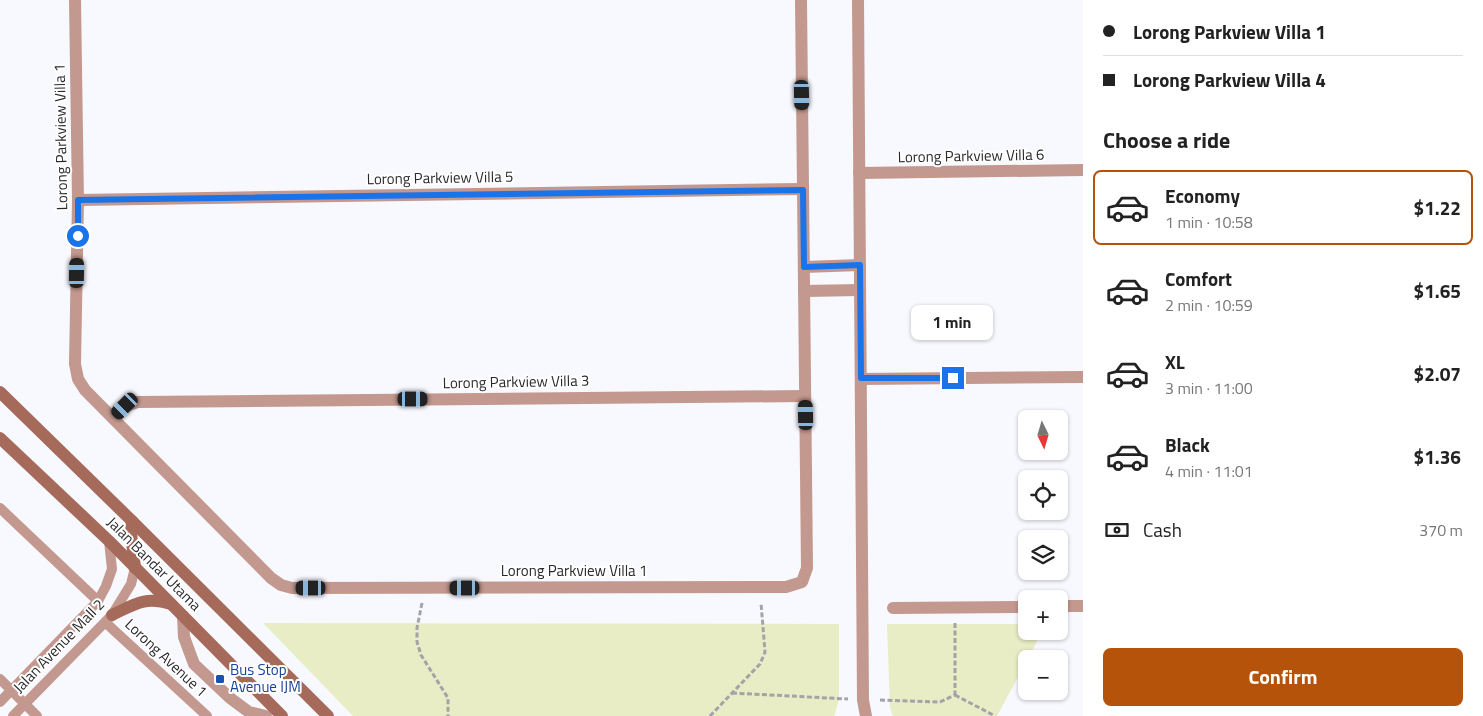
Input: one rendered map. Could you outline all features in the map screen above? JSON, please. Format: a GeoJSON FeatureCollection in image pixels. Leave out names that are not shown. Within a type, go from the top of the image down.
{"type":"FeatureCollection","features":[{"type":"Feature","properties":{"kind":"street","name":"Lorong Parkview Villa 1"},"geometry":{"type":"LineString","coordinates":[[75,0],[78,200],[75,364],[78,378],[85,390],[271,578],[281,585],[292,588],[786,587],[802,582],[807,568],[801,0]]}},
{"type":"Feature","properties":{"kind":"street"},"geometry":{"type":"LineString","coordinates":[[858,0],[864,710]]}},
{"type":"Feature","properties":{"kind":"street","name":"Lorong Parkview Villa 6"},"geometry":{"type":"LineString","coordinates":[[859,173],[1083,170]]}},
{"type":"Feature","properties":{"kind":"street","name":"Lorong Parkview Villa 5"},"geometry":{"type":"LineString","coordinates":[[78,200],[803,190]]}},
{"type":"Feature","properties":{"kind":"street"},"geometry":{"type":"LineString","coordinates":[[804,267],[860,265]]}},
{"type":"Feature","properties":{"kind":"street"},"geometry":{"type":"LineString","coordinates":[[804,291],[860,290]]}},
{"type":"Feature","properties":{"kind":"street"},"geometry":{"type":"LineString","coordinates":[[861,378],[1083,377]]}},
{"type":"Feature","properties":{"kind":"street"},"geometry":{"type":"LineString","coordinates":[[0,392],[328,716]]}},
{"type":"Feature","properties":{"kind":"street","name":"Lorong Parkview Villa 3"},"geometry":{"type":"LineString","coordinates":[[113,418],[125,406],[138,402],[805,396]]}},
{"type":"Feature","properties":{"kind":"street","name":"Jalan Bandar Utama"},"geometry":{"type":"LineString","coordinates":[[0,438],[109,541],[282,716]]}},
{"type":"Feature","properties":{"kind":"street"},"geometry":{"type":"LineString","coordinates":[[132,521],[131,533],[135,568]]}},
{"type":"Feature","properties":{"kind":"street"},"geometry":{"type":"LineString","coordinates":[[109,619],[138,602],[156,599],[171,604]]}},
{"type":"Feature","properties":{"kind":"street"},"geometry":{"type":"LineString","coordinates":[[893,608],[1018,606]]}},
{"type":"Feature","properties":{"kind":"street"},"geometry":{"type":"LineString","coordinates":[[1068,606],[1083,606]]}},
{"type":"Feature","properties":{"kind":"street"},"geometry":{"type":"LineString","coordinates":[[183,616],[184,637],[194,664],[230,698],[249,712],[266,716]]}},
{"type":"Feature","properties":{"kind":"lane"},"geometry":{"type":"LineString","coordinates":[[0,508],[98,602]]}},
{"type":"Feature","properties":{"kind":"lane","name":"Jalan Avenue Mall 2"},"geometry":{"type":"LineString","coordinates":[[0,702],[98,602],[112,569],[109,541]]}},
{"type":"Feature","properties":{"kind":"lane","name":"Jalan Avenue Mall 2"},"geometry":{"type":"LineString","coordinates":[[13,716],[109,619],[131,584],[135,568]]}},
{"type":"Feature","properties":{"kind":"lane","name":"Lorong Avenue 1"},"geometry":{"type":"LineString","coordinates":[[109,619],[206,716]]}},
{"type":"Feature","properties":{"kind":"lane"},"geometry":{"type":"LineString","coordinates":[[0,679],[37,716]]}},
{"type":"Feature","properties":{"kind":"path"},"geometry":{"type":"LineString","coordinates":[[710,716],[760,664],[765,652],[760,587]]}},
{"type":"Feature","properties":{"kind":"path"},"geometry":{"type":"LineString","coordinates":[[425,588],[417,628],[417,642],[421,655],[448,698],[448,716]]}},
{"type":"Feature","properties":{"kind":"path"},"geometry":{"type":"LineString","coordinates":[[954,608],[955,695]]}},
{"type":"Feature","properties":{"kind":"path"},"geometry":{"type":"LineString","coordinates":[[732,693],[864,710],[940,702],[955,695]]}},
{"type":"Feature","properties":{"kind":"path"},"geometry":{"type":"LineString","coordinates":[[955,695],[995,716]]}},
{"type":"Feature","properties":{"kind":"green space"},"geometry":{"type":"Polygon","coordinates":[[[263,623],[839,624],[839,700],[834,716],[353,716],[263,623]]]}},
{"type":"Feature","properties":{"kind":"green space"},"geometry":{"type":"Polygon","coordinates":[[[887,624],[1018,624],[1018,640],[1038,640],[1032,650],[1018,650],[1018,677],[997,716],[893,716],[890,708],[887,624]]]}},
{"type":"Feature","properties":{"kind":"place","name":"Bus Stop Avenue IJM"},"geometry":{"type":"Point","coordinates":[220,679]}},
{"type":"Feature","properties":{"kind":"route"},"geometry":{"type":"LineString","coordinates":[[78,236],[78,200],[803,190],[804,267],[860,265],[861,378],[953,378]]}}]}
